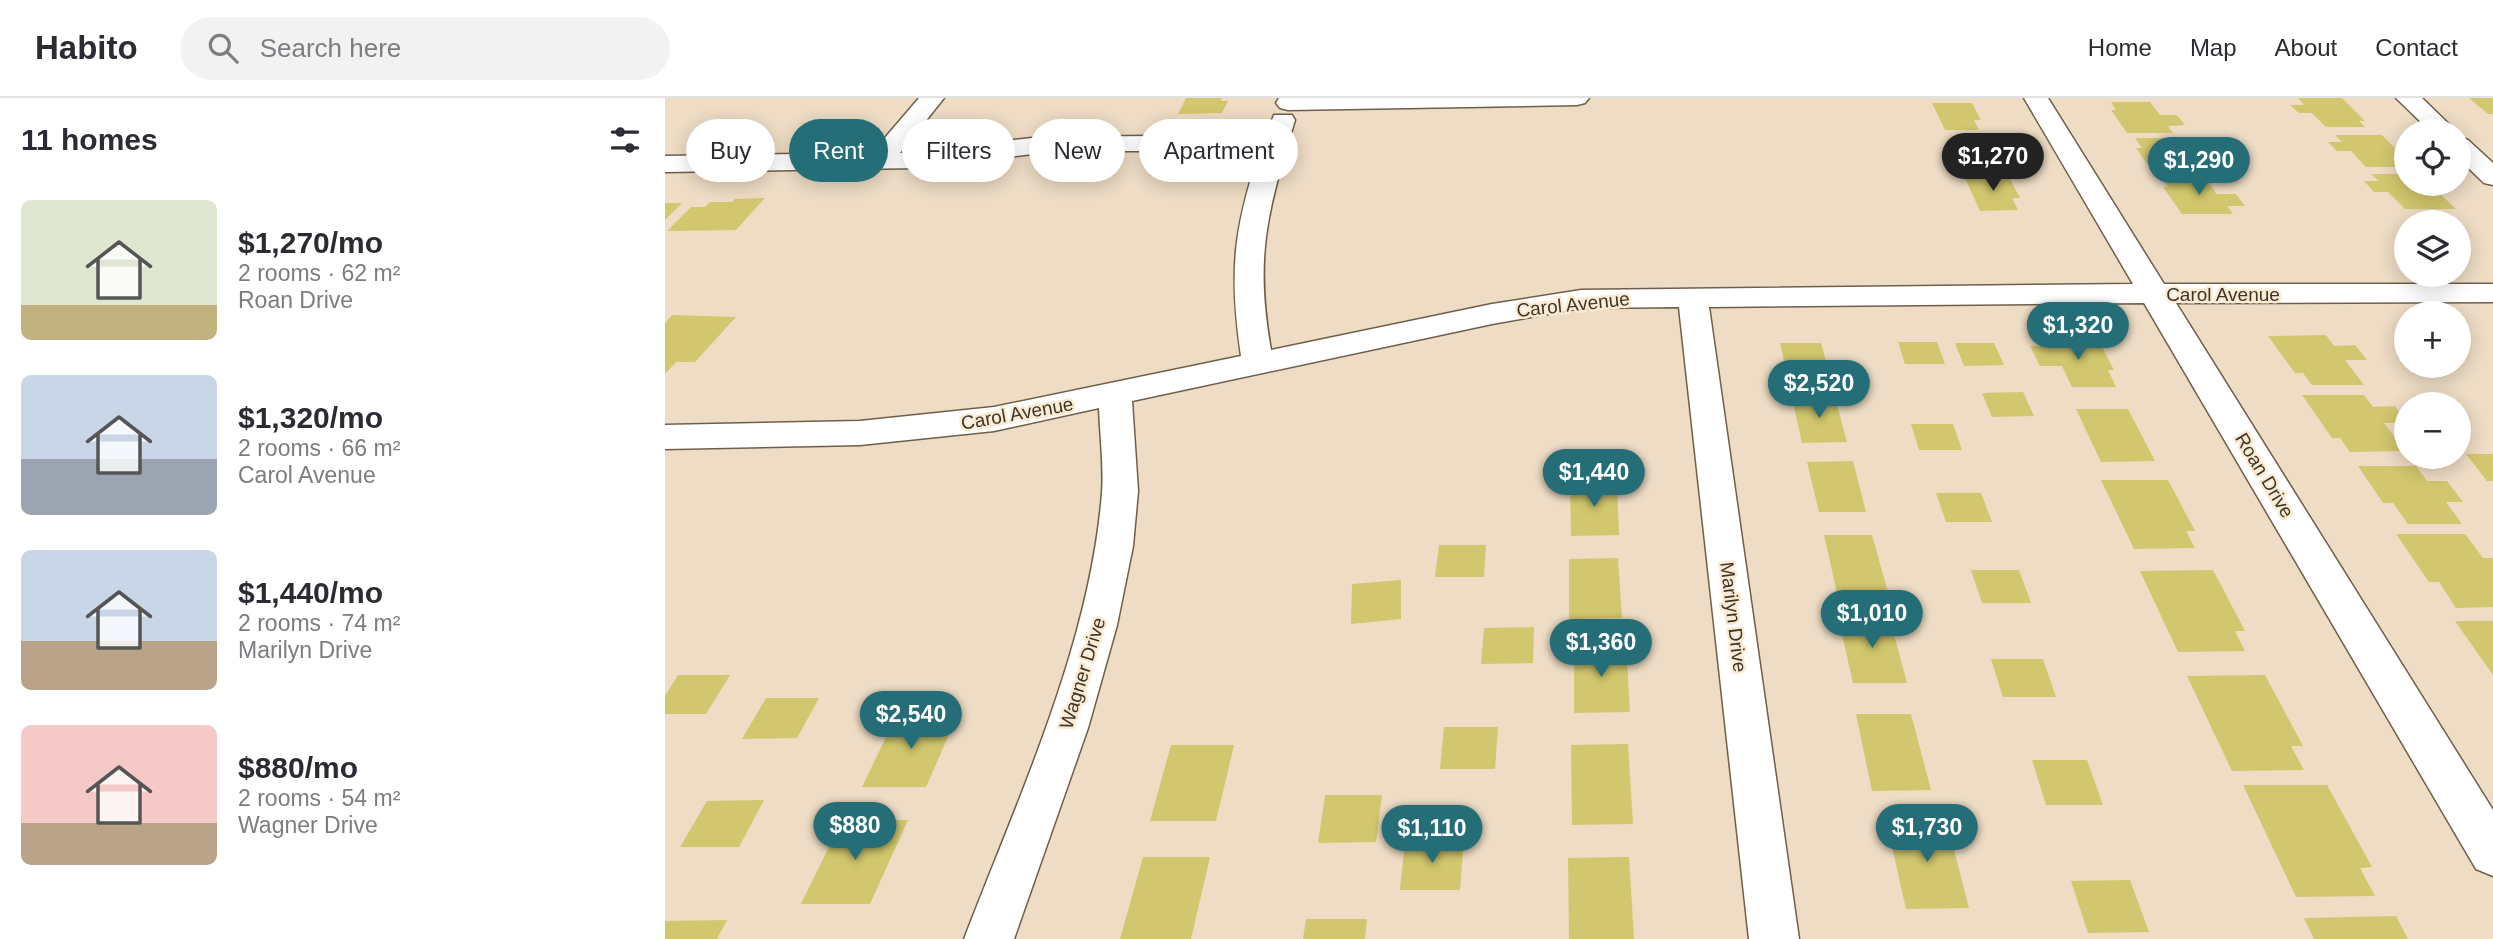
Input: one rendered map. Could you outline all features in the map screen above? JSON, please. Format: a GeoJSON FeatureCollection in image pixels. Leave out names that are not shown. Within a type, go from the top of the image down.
{"type":"FeatureCollection","features":[{"type":"Feature","properties":{"kind":"street"},"geometry":{"type":"LineString","coordinates":[[888,150],[932,98]]}},
{"type":"Feature","properties":{"kind":"street"},"geometry":{"type":"LineString","coordinates":[[1283,119],[1289,100],[1577,98]]}},
{"type":"Feature","properties":{"kind":"street","name":"Roan Drive"},"geometry":{"type":"LineString","coordinates":[[2036,98],[2493,853]]}},
{"type":"Feature","properties":{"kind":"street"},"geometry":{"type":"LineString","coordinates":[[2408,98],[2431,119]]}},
{"type":"Feature","properties":{"kind":"street"},"geometry":{"type":"LineString","coordinates":[[888,161],[917,160],[1054,144],[1139,143]]}},
{"type":"Feature","properties":{"kind":"street"},"geometry":{"type":"LineString","coordinates":[[2471,156],[2493,177]]}},
{"type":"Feature","properties":{"kind":"street"},"geometry":{"type":"LineString","coordinates":[[665,164],[789,162]]}},
{"type":"Feature","properties":{"kind":"street"},"geometry":{"type":"LineString","coordinates":[[1258,365],[1248,295],[1247,260],[1254,211],[1263,182]]}},
{"type":"Feature","properties":{"kind":"street","name":"Carol Avenue"},"geometry":{"type":"LineString","coordinates":[[665,436],[892,431],[994,419],[1552,302],[1608,297],[2493,293]]}},
{"type":"Feature","properties":{"kind":"street","name":"Marilyn Drive"},"geometry":{"type":"LineString","coordinates":[[1693,296],[1774,939]]}},
{"type":"Feature","properties":{"kind":"street","name":"Wagner Drive"},"geometry":{"type":"LineString","coordinates":[[989,939],[1066,728],[1097,625],[1114,546],[1120,491],[1115,395]]}},
{"type":"Feature","properties":{"kind":"building"},"geometry":{"type":"Polygon","coordinates":[[[1186,98],[1222,98],[1221,101],[1228,101],[1222,113],[1178,114],[1186,98]]]}},
{"type":"Feature","properties":{"kind":"building"},"geometry":{"type":"Polygon","coordinates":[[[2298,98],[2342,98],[2365,121],[2359,121],[2365,127],[2326,127],[2312,113],[2299,113],[2290,105],[2304,105],[2298,98]]]}},
{"type":"Feature","properties":{"kind":"building"},"geometry":{"type":"Polygon","coordinates":[[[2469,98],[2493,98],[2493,114],[2488,114],[2469,98]]]}},
{"type":"Feature","properties":{"kind":"building"},"geometry":{"type":"Polygon","coordinates":[[[2111,102],[2150,102],[2160,115],[2177,115],[2185,125],[2168,126],[2173,133],[2127,133],[2111,110],[2116,110],[2111,102]]]}},
{"type":"Feature","properties":{"kind":"building"},"geometry":{"type":"Polygon","coordinates":[[[1932,103],[1972,103],[1981,120],[1974,120],[1979,130],[1945,130],[1932,103]]]}},
{"type":"Feature","properties":{"kind":"building"},"geometry":{"type":"Polygon","coordinates":[[[2335,135],[2382,135],[2394,147],[2394,167],[2366,167],[2351,151],[2337,151],[2328,142],[2342,142],[2335,135]]]}},
{"type":"Feature","properties":{"kind":"building"},"geometry":{"type":"Polygon","coordinates":[[[2135,138],[2171,138],[2179,149],[2197,149],[2206,161],[2189,161],[2195,168],[2150,168],[2136,148],[2142,148],[2135,138]]]}},
{"type":"Feature","properties":{"kind":"building"},"geometry":{"type":"Polygon","coordinates":[[[1951,140],[1993,140],[2003,159],[1995,159],[2002,170],[1965,170],[1951,140]]]}},
{"type":"Feature","properties":{"kind":"building"},"geometry":{"type":"Polygon","coordinates":[[[2371,174],[2394,174],[2394,196],[2442,196],[2456,209],[2405,209],[2388,192],[2374,192],[2364,181],[2379,181],[2371,174]]]}},
{"type":"Feature","properties":{"kind":"building"},"geometry":{"type":"Polygon","coordinates":[[[2009,177],[2020,198],[2012,198],[2018,210],[1980,211],[1965,178],[2009,177]]]}},
{"type":"Feature","properties":{"kind":"building"},"geometry":{"type":"Polygon","coordinates":[[[2162,178],[2205,178],[2217,194],[2236,194],[2245,206],[2227,206],[2233,214],[2182,214],[2163,187],[2168,187],[2162,178]]]}},
{"type":"Feature","properties":{"kind":"building"},"geometry":{"type":"Polygon","coordinates":[[[765,198],[736,230],[667,231],[691,207],[705,207],[710,202],[765,198]]]}},
{"type":"Feature","properties":{"kind":"building"},"geometry":{"type":"Polygon","coordinates":[[[665,203],[682,203],[665,220],[665,203]]]}},
{"type":"Feature","properties":{"kind":"building"},"geometry":{"type":"Polygon","coordinates":[[[672,315],[736,317],[695,362],[676,362],[665,374],[665,323],[672,315]]]}},
{"type":"Feature","properties":{"kind":"building"},"geometry":{"type":"Polygon","coordinates":[[[2326,335],[2334,346],[2355,345],[2367,360],[2345,360],[2364,385],[2312,385],[2303,373],[2295,373],[2268,336],[2326,335]]]}},
{"type":"Feature","properties":{"kind":"building"},"geometry":{"type":"Polygon","coordinates":[[[2099,341],[2114,370],[2108,370],[2116,387],[2072,387],[2062,366],[2040,366],[2030,346],[2052,346],[2049,342],[2099,341]]]}},
{"type":"Feature","properties":{"kind":"building"},"geometry":{"type":"Polygon","coordinates":[[[1898,342],[1937,342],[1945,364],[1905,364],[1898,342]]]}},
{"type":"Feature","properties":{"kind":"building"},"geometry":{"type":"Polygon","coordinates":[[[1780,343],[1821,343],[1832,383],[1789,383],[1780,343]]]}},
{"type":"Feature","properties":{"kind":"building"},"geometry":{"type":"Polygon","coordinates":[[[1955,343],[1994,343],[2004,365],[1964,366],[1955,343]]]}},
{"type":"Feature","properties":{"kind":"building"},"geometry":{"type":"Polygon","coordinates":[[[2023,392],[2034,416],[1992,417],[1982,393],[2023,392]]]}},
{"type":"Feature","properties":{"kind":"building"},"geometry":{"type":"Polygon","coordinates":[[[2302,395],[2364,395],[2373,407],[2394,406],[2394,423],[2384,423],[2394,436],[2394,451],[2350,452],[2340,438],[2332,438],[2302,395]]]}},
{"type":"Feature","properties":{"kind":"building"},"geometry":{"type":"Polygon","coordinates":[[[1835,397],[1847,442],[1802,443],[1792,398],[1835,397]]]}},
{"type":"Feature","properties":{"kind":"building"},"geometry":{"type":"Polygon","coordinates":[[[2076,409],[2128,409],[2155,461],[2101,462],[2076,409]]]}},
{"type":"Feature","properties":{"kind":"building"},"geometry":{"type":"Polygon","coordinates":[[[1911,424],[1953,424],[1962,450],[1919,450],[1911,424]]]}},
{"type":"Feature","properties":{"kind":"building"},"geometry":{"type":"Polygon","coordinates":[[[2471,454],[2493,454],[2493,481],[2487,481],[2471,460],[2471,454]]]}},
{"type":"Feature","properties":{"kind":"building"},"geometry":{"type":"Polygon","coordinates":[[[1853,461],[1866,512],[1819,512],[1807,462],[1853,461]]]}},
{"type":"Feature","properties":{"kind":"building"},"geometry":{"type":"Polygon","coordinates":[[[2358,466],[2418,469],[2427,481],[2447,481],[2463,502],[2446,502],[2462,524],[2408,524],[2393,503],[2383,503],[2358,466]]]}},
{"type":"Feature","properties":{"kind":"building"},"geometry":{"type":"Polygon","coordinates":[[[2101,480],[2168,480],[2195,531],[2186,531],[2195,548],[2134,549],[2101,480]]]}},
{"type":"Feature","properties":{"kind":"building"},"geometry":{"type":"Polygon","coordinates":[[[1570,483],[1617,483],[1619,535],[1571,536],[1570,483]]]}},
{"type":"Feature","properties":{"kind":"building"},"geometry":{"type":"Polygon","coordinates":[[[1936,493],[1981,493],[1992,522],[1946,522],[1936,493]]]}},
{"type":"Feature","properties":{"kind":"building"},"geometry":{"type":"Polygon","coordinates":[[[2396,534],[2465,534],[2483,558],[2493,558],[2493,607],[2456,608],[2439,582],[2429,582],[2396,534]]]}},
{"type":"Feature","properties":{"kind":"building"},"geometry":{"type":"Polygon","coordinates":[[[1824,535],[1872,535],[1888,592],[1837,593],[1824,535]]]}},
{"type":"Feature","properties":{"kind":"building"},"geometry":{"type":"Polygon","coordinates":[[[1439,545],[1486,545],[1484,577],[1435,577],[1439,545]]]}},
{"type":"Feature","properties":{"kind":"building"},"geometry":{"type":"Polygon","coordinates":[[[1618,558],[1622,618],[1569,619],[1569,559],[1618,558]]]}},
{"type":"Feature","properties":{"kind":"building"},"geometry":{"type":"Polygon","coordinates":[[[1971,570],[2019,570],[2031,603],[1982,603],[1971,570]]]}},
{"type":"Feature","properties":{"kind":"building"},"geometry":{"type":"Polygon","coordinates":[[[2213,570],[2245,631],[2235,631],[2245,651],[2178,652],[2140,571],[2213,570]]]}},
{"type":"Feature","properties":{"kind":"building"},"geometry":{"type":"Polygon","coordinates":[[[1401,580],[1401,619],[1351,624],[1352,584],[1401,580]]]}},
{"type":"Feature","properties":{"kind":"building"},"geometry":{"type":"Polygon","coordinates":[[[1889,616],[1907,683],[1853,683],[1838,617],[1889,616]]]}},
{"type":"Feature","properties":{"kind":"building"},"geometry":{"type":"Polygon","coordinates":[[[2455,621],[2493,621],[2493,675],[2455,621]]]}},
{"type":"Feature","properties":{"kind":"building"},"geometry":{"type":"Polygon","coordinates":[[[1534,627],[1533,663],[1481,664],[1484,628],[1534,627]]]}},
{"type":"Feature","properties":{"kind":"building"},"geometry":{"type":"Polygon","coordinates":[[[1626,644],[1630,712],[1574,713],[1574,645],[1626,644]]]}},
{"type":"Feature","properties":{"kind":"building"},"geometry":{"type":"Polygon","coordinates":[[[1991,659],[2043,659],[2056,697],[2003,697],[1991,659]]]}},
{"type":"Feature","properties":{"kind":"building"},"geometry":{"type":"Polygon","coordinates":[[[678,675],[730,675],[706,714],[665,714],[665,696],[678,675]]]}},
{"type":"Feature","properties":{"kind":"building"},"geometry":{"type":"Polygon","coordinates":[[[2265,675],[2303,746],[2291,746],[2304,770],[2232,771],[2187,676],[2265,675]]]}},
{"type":"Feature","properties":{"kind":"building"},"geometry":{"type":"Polygon","coordinates":[[[766,698],[819,698],[797,738],[742,739],[766,698]]]}},
{"type":"Feature","properties":{"kind":"building"},"geometry":{"type":"Polygon","coordinates":[[[897,714],[958,714],[926,787],[862,787],[897,714]]]}},
{"type":"Feature","properties":{"kind":"building"},"geometry":{"type":"Polygon","coordinates":[[[1856,714],[1911,714],[1931,790],[1872,791],[1856,714]]]}},
{"type":"Feature","properties":{"kind":"building"},"geometry":{"type":"Polygon","coordinates":[[[1444,727],[1498,727],[1495,769],[1440,769],[1444,727]]]}},
{"type":"Feature","properties":{"kind":"building"},"geometry":{"type":"Polygon","coordinates":[[[1628,744],[1633,824],[1572,825],[1571,745],[1628,744]]]}},
{"type":"Feature","properties":{"kind":"building"},"geometry":{"type":"Polygon","coordinates":[[[1171,745],[1234,745],[1216,821],[1150,821],[1171,745]]]}},
{"type":"Feature","properties":{"kind":"building"},"geometry":{"type":"Polygon","coordinates":[[[2032,760],[2087,760],[2103,805],[2046,805],[2032,760]]]}},
{"type":"Feature","properties":{"kind":"building"},"geometry":{"type":"Polygon","coordinates":[[[2243,785],[2327,785],[2372,867],[2360,868],[2375,896],[2296,897],[2243,785]]]}},
{"type":"Feature","properties":{"kind":"building"},"geometry":{"type":"Polygon","coordinates":[[[1325,795],[1382,795],[1376,842],[1318,843],[1325,795]]]}},
{"type":"Feature","properties":{"kind":"building"},"geometry":{"type":"Polygon","coordinates":[[[764,800],[739,847],[680,847],[707,801],[764,800]]]}},
{"type":"Feature","properties":{"kind":"building"},"geometry":{"type":"Polygon","coordinates":[[[1946,819],[1969,908],[1906,909],[1886,820],[1946,819]]]}},
{"type":"Feature","properties":{"kind":"building"},"geometry":{"type":"Polygon","coordinates":[[[842,820],[908,820],[870,904],[801,904],[842,820]]]}},
{"type":"Feature","properties":{"kind":"building"},"geometry":{"type":"Polygon","coordinates":[[[1405,840],[1464,840],[1460,890],[1400,890],[1405,840]]]}},
{"type":"Feature","properties":{"kind":"building"},"geometry":{"type":"Polygon","coordinates":[[[1143,857],[1210,857],[1191,939],[1120,939],[1143,857]]]}},
{"type":"Feature","properties":{"kind":"building"},"geometry":{"type":"Polygon","coordinates":[[[1629,857],[1634,939],[1569,939],[1568,858],[1629,857]]]}},
{"type":"Feature","properties":{"kind":"building"},"geometry":{"type":"Polygon","coordinates":[[[2130,880],[2149,932],[2088,933],[2071,881],[2130,880]]]}},
{"type":"Feature","properties":{"kind":"building"},"geometry":{"type":"Polygon","coordinates":[[[2396,916],[2408,939],[2314,939],[2304,918],[2396,916]]]}},
{"type":"Feature","properties":{"kind":"building"},"geometry":{"type":"Polygon","coordinates":[[[1306,919],[1367,919],[1365,939],[1303,939],[1306,919]]]}},
{"type":"Feature","properties":{"kind":"building"},"geometry":{"type":"Polygon","coordinates":[[[727,920],[717,939],[665,939],[665,921],[727,920]]]}}]}
